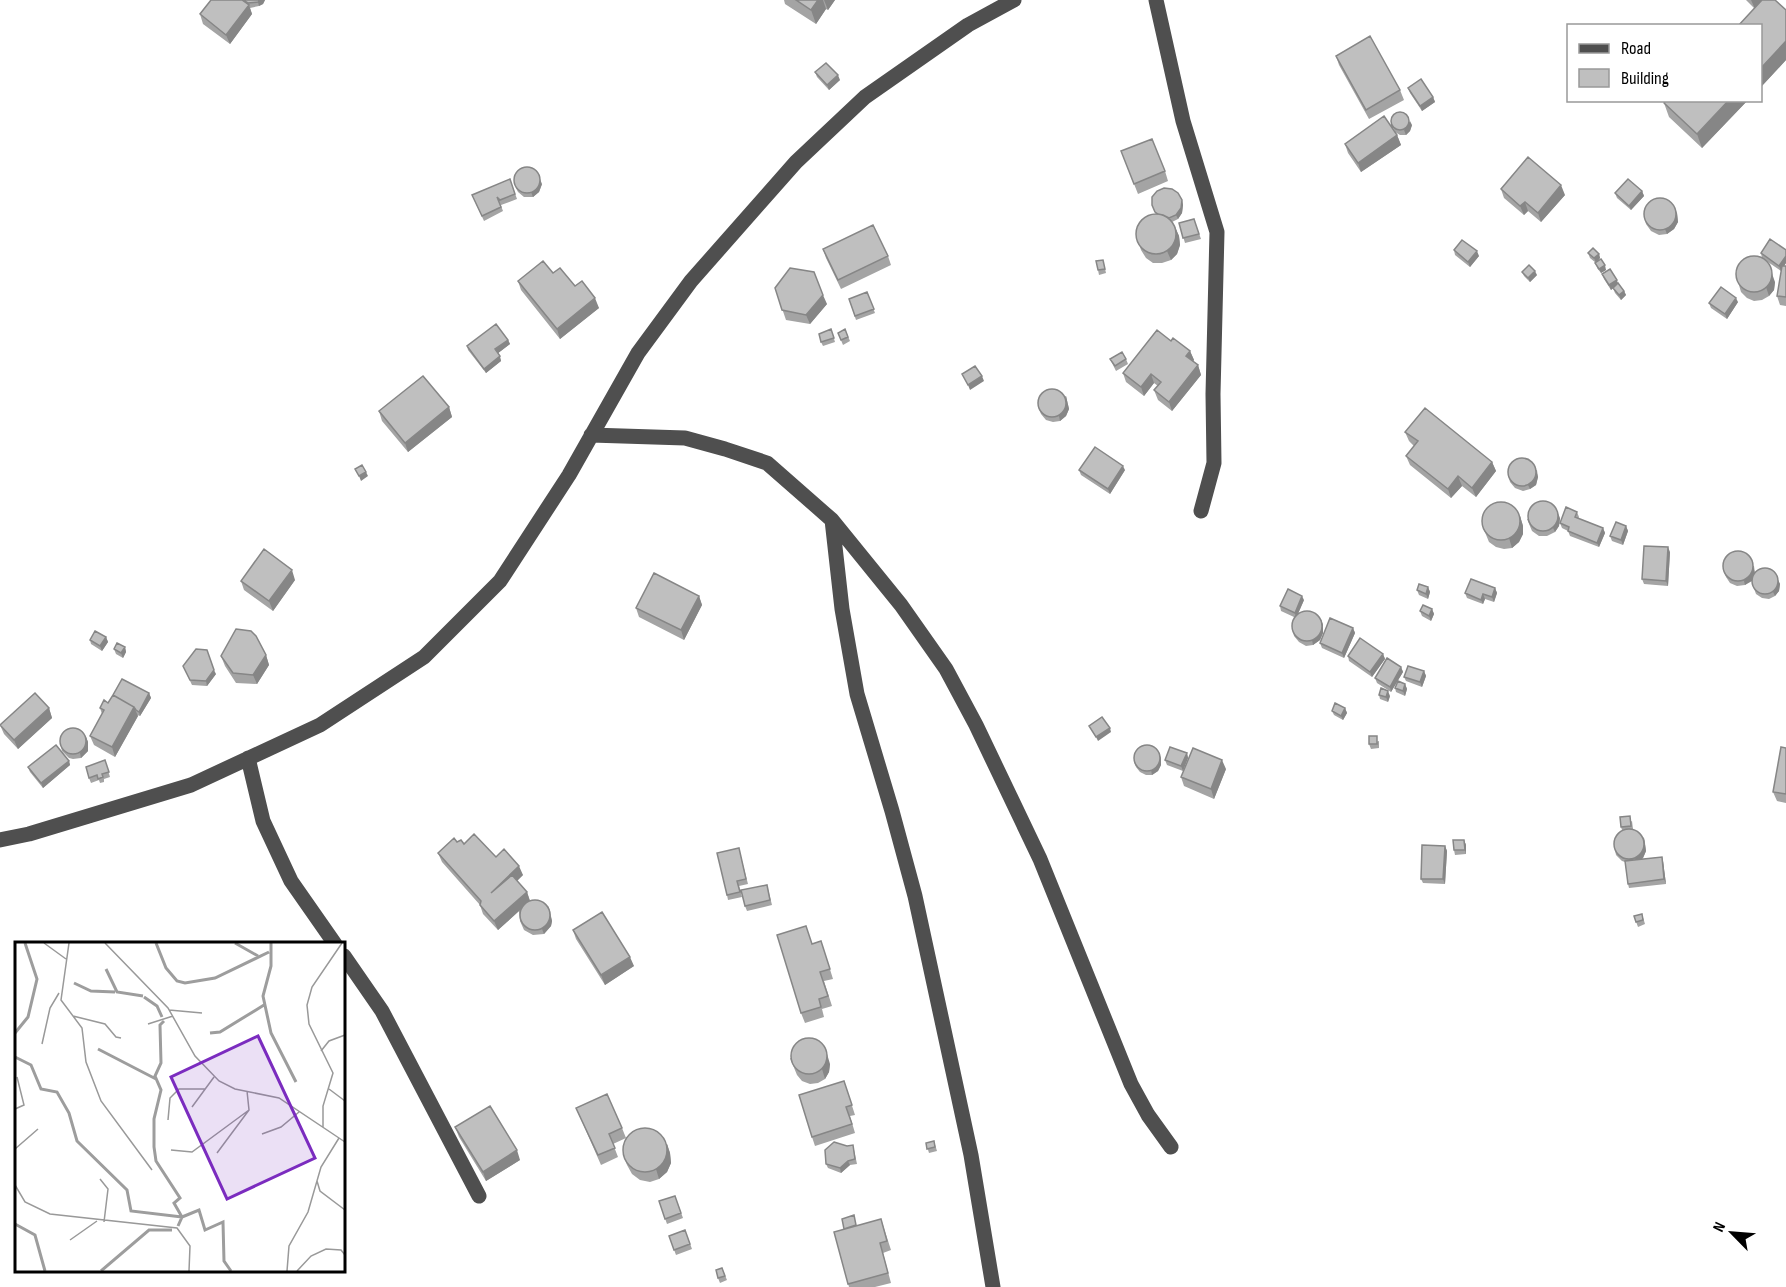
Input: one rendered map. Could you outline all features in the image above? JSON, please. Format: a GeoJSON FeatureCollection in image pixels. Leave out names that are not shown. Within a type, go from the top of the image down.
{"type":"FeatureCollection","features":[{"type":"Feature","properties":{"kind":"street"},"geometry":{"type":"LineString","coordinates":[[0,840],[29,834],[191,785],[320,725],[423,657],[500,581],[569,475],[638,353],[691,281],[796,162],[865,97],[968,25],[1014,0]]}},
{"type":"Feature","properties":{"kind":"street"},"geometry":{"type":"LineString","coordinates":[[1156,0],[1183,121],[1217,232],[1213,393],[1214,463],[1201,511]]}},
{"type":"Feature","properties":{"kind":"street"},"geometry":{"type":"LineString","coordinates":[[591,435],[686,438],[746,456],[767,464],[832,520],[900,605],[946,669],[1040,860],[1131,1083],[1148,1115],[1171,1147]]}},
{"type":"Feature","properties":{"kind":"street"},"geometry":{"type":"LineString","coordinates":[[832,520],[857,694],[915,896],[971,1155],[993,1287]]}},
{"type":"Feature","properties":{"kind":"street"},"geometry":{"type":"LineString","coordinates":[[248,758],[263,821],[291,881],[334,942]]}},
{"type":"Feature","properties":{"kind":"street"},"geometry":{"type":"LineString","coordinates":[[345,957],[382,1011],[479,1196]]}},
{"type":"Feature","properties":{"kind":"building"},"geometry":{"type":"Polygon","coordinates":[[[211,0],[242,0],[249,5],[226,35],[200,14],[211,0]]]}},
{"type":"Feature","properties":{"kind":"building"},"geometry":{"type":"Polygon","coordinates":[[[243,0],[260,0],[248,3],[243,0]]]}},
{"type":"Feature","properties":{"kind":"building"},"geometry":{"type":"Polygon","coordinates":[[[796,0],[818,0],[811,10],[796,0]]]}},
{"type":"Feature","properties":{"kind":"building"},"geometry":{"type":"Polygon","coordinates":[[[1762,0],[1775,0],[1786,10],[1786,41],[1762,67],[1762,24],[1740,24],[1762,0]]]}},
{"type":"Feature","properties":{"kind":"building"},"geometry":{"type":"Polygon","coordinates":[[[1370,36],[1400,90],[1366,110],[1336,56],[1370,36]]]}},
{"type":"Feature","properties":{"kind":"building"},"geometry":{"type":"Polygon","coordinates":[[[826,63],[838,75],[827,85],[815,72],[826,63]]]}},
{"type":"Feature","properties":{"kind":"building"},"geometry":{"type":"Polygon","coordinates":[[[1421,79],[1433,97],[1420,106],[1408,88],[1421,79]]]}},
{"type":"Feature","properties":{"kind":"building"},"geometry":{"type":"Polygon","coordinates":[[[1665,102],[1727,102],[1697,134],[1665,102]]]}},
{"type":"Feature","properties":{"kind":"building"},"geometry":{"type":"Polygon","coordinates":[[[1396,112],[1404,112],[1409,117],[1407,128],[1396,130],[1391,125],[1391,117],[1396,112]]]}},
{"type":"Feature","properties":{"kind":"building"},"geometry":{"type":"Polygon","coordinates":[[[1384,116],[1397,135],[1358,163],[1345,144],[1384,116]]]}},
{"type":"Feature","properties":{"kind":"building"},"geometry":{"type":"Polygon","coordinates":[[[1152,139],[1165,171],[1134,184],[1121,151],[1152,139]]]}},
{"type":"Feature","properties":{"kind":"building"},"geometry":{"type":"Polygon","coordinates":[[[1528,157],[1561,185],[1538,213],[1525,202],[1520,206],[1501,189],[1528,157]]]}},
{"type":"Feature","properties":{"kind":"building"},"geometry":{"type":"Polygon","coordinates":[[[527,167],[536,171],[540,180],[536,189],[527,193],[518,189],[514,180],[518,171],[527,167]]]}},
{"type":"Feature","properties":{"kind":"building"},"geometry":{"type":"Polygon","coordinates":[[[510,179],[515,194],[500,200],[497,197],[501,207],[482,216],[472,195],[510,179]]]}},
{"type":"Feature","properties":{"kind":"building"},"geometry":{"type":"Polygon","coordinates":[[[1628,179],[1642,191],[1629,206],[1615,193],[1628,179]]]}},
{"type":"Feature","properties":{"kind":"building"},"geometry":{"type":"Polygon","coordinates":[[[1164,188],[1178,193],[1182,200],[1181,208],[1176,215],[1169,218],[1155,212],[1152,205],[1152,197],[1164,188]]]}},
{"type":"Feature","properties":{"kind":"building"},"geometry":{"type":"Polygon","coordinates":[[[1660,198],[1671,203],[1676,214],[1671,225],[1660,230],[1649,225],[1644,214],[1649,203],[1660,198]]]}},
{"type":"Feature","properties":{"kind":"building"},"geometry":{"type":"Polygon","coordinates":[[[1156,214],[1170,220],[1176,234],[1170,248],[1156,254],[1142,248],[1136,234],[1142,220],[1156,214]]]}},
{"type":"Feature","properties":{"kind":"building"},"geometry":{"type":"Polygon","coordinates":[[[1194,219],[1199,234],[1183,238],[1179,223],[1194,219]]]}},
{"type":"Feature","properties":{"kind":"building"},"geometry":{"type":"Polygon","coordinates":[[[873,225],[888,256],[838,280],[823,249],[873,225]]]}},
{"type":"Feature","properties":{"kind":"building"},"geometry":{"type":"Polygon","coordinates":[[[1770,239],[1786,250],[1786,256],[1779,266],[1761,253],[1770,239]]]}},
{"type":"Feature","properties":{"kind":"building"},"geometry":{"type":"Polygon","coordinates":[[[1462,240],[1477,251],[1468,262],[1454,250],[1462,240]]]}},
{"type":"Feature","properties":{"kind":"building"},"geometry":{"type":"Polygon","coordinates":[[[1593,248],[1599,254],[1594,258],[1588,253],[1593,248]]]}},
{"type":"Feature","properties":{"kind":"building"},"geometry":{"type":"Polygon","coordinates":[[[1754,256],[1766,262],[1772,274],[1766,286],[1754,292],[1742,286],[1736,274],[1742,262],[1754,256]]]}},
{"type":"Feature","properties":{"kind":"building"},"geometry":{"type":"Polygon","coordinates":[[[1601,259],[1605,265],[1599,269],[1595,263],[1601,259]]]}},
{"type":"Feature","properties":{"kind":"building"},"geometry":{"type":"Polygon","coordinates":[[[1103,260],[1105,269],[1098,270],[1096,261],[1103,260]]]}},
{"type":"Feature","properties":{"kind":"building"},"geometry":{"type":"Polygon","coordinates":[[[543,261],[553,273],[560,268],[575,286],[582,281],[595,298],[557,329],[518,281],[543,261]]]}},
{"type":"Feature","properties":{"kind":"building"},"geometry":{"type":"Polygon","coordinates":[[[1529,265],[1535,271],[1528,278],[1522,272],[1529,265]]]}},
{"type":"Feature","properties":{"kind":"building"},"geometry":{"type":"Polygon","coordinates":[[[1782,266],[1786,266],[1786,297],[1777,296],[1782,266]]]}},
{"type":"Feature","properties":{"kind":"building"},"geometry":{"type":"Polygon","coordinates":[[[790,268],[814,272],[823,295],[806,315],[782,310],[775,288],[790,268]]]}},
{"type":"Feature","properties":{"kind":"building"},"geometry":{"type":"Polygon","coordinates":[[[1610,269],[1617,280],[1609,285],[1602,274],[1610,269]]]}},
{"type":"Feature","properties":{"kind":"building"},"geometry":{"type":"Polygon","coordinates":[[[1618,283],[1624,291],[1619,295],[1613,288],[1618,283]]]}},
{"type":"Feature","properties":{"kind":"building"},"geometry":{"type":"Polygon","coordinates":[[[1721,287],[1736,298],[1725,314],[1709,303],[1721,287]]]}},
{"type":"Feature","properties":{"kind":"building"},"geometry":{"type":"Polygon","coordinates":[[[867,292],[874,309],[855,316],[849,299],[867,292]]]}},
{"type":"Feature","properties":{"kind":"building"},"geometry":{"type":"Polygon","coordinates":[[[496,324],[508,340],[495,349],[500,356],[484,369],[467,346],[496,324]]]}},
{"type":"Feature","properties":{"kind":"building"},"geometry":{"type":"Polygon","coordinates":[[[831,329],[834,338],[821,342],[819,334],[831,329]]]}},
{"type":"Feature","properties":{"kind":"building"},"geometry":{"type":"Polygon","coordinates":[[[845,329],[848,337],[841,340],[838,333],[845,329]]]}},
{"type":"Feature","properties":{"kind":"building"},"geometry":{"type":"Polygon","coordinates":[[[1157,330],[1171,341],[1173,338],[1190,351],[1186,356],[1198,365],[1169,402],[1154,390],[1161,382],[1151,374],[1141,387],[1123,373],[1157,330]]]}},
{"type":"Feature","properties":{"kind":"building"},"geometry":{"type":"Polygon","coordinates":[[[1122,352],[1126,359],[1115,366],[1110,359],[1122,352]]]}},
{"type":"Feature","properties":{"kind":"building"},"geometry":{"type":"Polygon","coordinates":[[[975,366],[982,376],[968,385],[962,374],[975,366]]]}},
{"type":"Feature","properties":{"kind":"building"},"geometry":{"type":"Polygon","coordinates":[[[423,376],[449,407],[405,443],[379,411],[423,376]]]}},
{"type":"Feature","properties":{"kind":"building"},"geometry":{"type":"Polygon","coordinates":[[[1052,389],[1062,393],[1066,403],[1062,413],[1052,417],[1042,413],[1038,403],[1042,393],[1052,389]]]}},
{"type":"Feature","properties":{"kind":"building"},"geometry":{"type":"Polygon","coordinates":[[[1425,408],[1492,462],[1472,488],[1458,476],[1448,489],[1406,456],[1418,441],[1405,432],[1425,408]]]}},
{"type":"Feature","properties":{"kind":"building"},"geometry":{"type":"Polygon","coordinates":[[[1095,447],[1123,466],[1108,489],[1079,470],[1095,447]]]}},
{"type":"Feature","properties":{"kind":"building"},"geometry":{"type":"Polygon","coordinates":[[[1522,458],[1532,462],[1536,472],[1532,482],[1522,486],[1512,482],[1508,472],[1512,462],[1522,458]]]}},
{"type":"Feature","properties":{"kind":"building"},"geometry":{"type":"Polygon","coordinates":[[[362,465],[366,472],[359,476],[355,469],[362,465]]]}},
{"type":"Feature","properties":{"kind":"building"},"geometry":{"type":"Polygon","coordinates":[[[1543,501],[1554,505],[1558,516],[1554,527],[1543,531],[1532,527],[1528,516],[1532,505],[1543,501]]]}},
{"type":"Feature","properties":{"kind":"building"},"geometry":{"type":"Polygon","coordinates":[[[1501,502],[1508,503],[1514,508],[1519,514],[1519,528],[1514,534],[1508,539],[1501,540],[1494,539],[1488,534],[1483,528],[1482,521],[1483,514],[1488,508],[1494,503],[1501,502]]]}},
{"type":"Feature","properties":{"kind":"building"},"geometry":{"type":"Polygon","coordinates":[[[1566,507],[1577,512],[1575,517],[1603,528],[1597,543],[1568,531],[1569,527],[1560,523],[1566,507]]]}},
{"type":"Feature","properties":{"kind":"building"},"geometry":{"type":"Polygon","coordinates":[[[1616,522],[1626,526],[1621,540],[1610,536],[1616,522]]]}},
{"type":"Feature","properties":{"kind":"building"},"geometry":{"type":"Polygon","coordinates":[[[1644,546],[1668,547],[1666,581],[1642,579],[1644,546]]]}},
{"type":"Feature","properties":{"kind":"building"},"geometry":{"type":"Polygon","coordinates":[[[264,549],[292,570],[269,601],[241,581],[264,549]]]}},
{"type":"Feature","properties":{"kind":"building"},"geometry":{"type":"Polygon","coordinates":[[[1738,551],[1749,555],[1753,566],[1749,577],[1738,581],[1727,577],[1723,566],[1727,555],[1738,551]]]}},
{"type":"Feature","properties":{"kind":"building"},"geometry":{"type":"Polygon","coordinates":[[[1765,568],[1774,572],[1778,581],[1774,590],[1765,594],[1756,590],[1752,581],[1756,572],[1765,568]]]}},
{"type":"Feature","properties":{"kind":"building"},"geometry":{"type":"Polygon","coordinates":[[[654,573],[699,596],[681,630],[636,608],[654,573]]]}},
{"type":"Feature","properties":{"kind":"building"},"geometry":{"type":"Polygon","coordinates":[[[1471,579],[1495,588],[1492,597],[1483,594],[1481,600],[1465,593],[1471,579]]]}},
{"type":"Feature","properties":{"kind":"building"},"geometry":{"type":"Polygon","coordinates":[[[1419,584],[1428,587],[1426,594],[1417,590],[1419,584]]]}},
{"type":"Feature","properties":{"kind":"building"},"geometry":{"type":"Polygon","coordinates":[[[1288,589],[1302,596],[1295,613],[1280,606],[1288,589]]]}},
{"type":"Feature","properties":{"kind":"building"},"geometry":{"type":"Polygon","coordinates":[[[1423,605],[1432,609],[1429,616],[1420,611],[1423,605]]]}},
{"type":"Feature","properties":{"kind":"building"},"geometry":{"type":"Polygon","coordinates":[[[1307,611],[1313,612],[1321,620],[1321,632],[1313,640],[1307,641],[1301,640],[1293,632],[1292,626],[1293,620],[1301,612],[1307,611]]]}},
{"type":"Feature","properties":{"kind":"building"},"geometry":{"type":"Polygon","coordinates":[[[1330,618],[1353,628],[1342,653],[1320,643],[1330,618]]]}},
{"type":"Feature","properties":{"kind":"building"},"geometry":{"type":"Polygon","coordinates":[[[236,629],[251,631],[266,655],[253,675],[233,673],[221,656],[236,629]]]}},
{"type":"Feature","properties":{"kind":"building"},"geometry":{"type":"Polygon","coordinates":[[[95,631],[106,637],[100,646],[90,640],[95,631]]]}},
{"type":"Feature","properties":{"kind":"building"},"geometry":{"type":"Polygon","coordinates":[[[1360,638],[1383,654],[1370,672],[1348,656],[1360,638]]]}},
{"type":"Feature","properties":{"kind":"building"},"geometry":{"type":"Polygon","coordinates":[[[117,643],[125,647],[121,653],[114,649],[117,643]]]}},
{"type":"Feature","properties":{"kind":"building"},"geometry":{"type":"Polygon","coordinates":[[[196,649],[207,650],[214,670],[206,681],[190,680],[183,666],[196,649]]]}},
{"type":"Feature","properties":{"kind":"building"},"geometry":{"type":"Polygon","coordinates":[[[1387,658],[1401,667],[1390,687],[1375,678],[1387,658]]]}},
{"type":"Feature","properties":{"kind":"building"},"geometry":{"type":"Polygon","coordinates":[[[1408,666],[1424,671],[1420,682],[1404,677],[1408,666]]]}},
{"type":"Feature","properties":{"kind":"building"},"geometry":{"type":"Polygon","coordinates":[[[122,679],[149,693],[139,712],[113,695],[122,679]]]}},
{"type":"Feature","properties":{"kind":"building"},"geometry":{"type":"Polygon","coordinates":[[[1398,681],[1405,684],[1403,691],[1395,688],[1398,681]]]}},
{"type":"Feature","properties":{"kind":"building"},"geometry":{"type":"Polygon","coordinates":[[[1381,688],[1388,691],[1386,697],[1379,695],[1381,688]]]}},
{"type":"Feature","properties":{"kind":"building"},"geometry":{"type":"Polygon","coordinates":[[[35,693],[49,708],[14,740],[0,725],[35,693]]]}},
{"type":"Feature","properties":{"kind":"building"},"geometry":{"type":"Polygon","coordinates":[[[113,695],[134,707],[112,747],[90,736],[104,710],[100,708],[104,700],[108,703],[113,695]]]}},
{"type":"Feature","properties":{"kind":"building"},"geometry":{"type":"Polygon","coordinates":[[[1335,703],[1345,708],[1341,716],[1332,711],[1335,703]]]}},
{"type":"Feature","properties":{"kind":"building"},"geometry":{"type":"Polygon","coordinates":[[[1102,717],[1110,728],[1096,737],[1089,726],[1102,717]]]}},
{"type":"Feature","properties":{"kind":"building"},"geometry":{"type":"Polygon","coordinates":[[[73,728],[82,732],[86,741],[82,750],[73,754],[64,750],[60,741],[64,732],[73,728]]]}},
{"type":"Feature","properties":{"kind":"building"},"geometry":{"type":"Polygon","coordinates":[[[1369,736],[1377,736],[1377,744],[1369,744],[1369,736]]]}},
{"type":"Feature","properties":{"kind":"building"},"geometry":{"type":"Polygon","coordinates":[[[56,745],[69,761],[41,783],[28,767],[56,745]]]}},
{"type":"Feature","properties":{"kind":"building"},"geometry":{"type":"Polygon","coordinates":[[[1147,745],[1156,749],[1160,758],[1156,767],[1147,771],[1138,767],[1134,758],[1138,749],[1147,745]]]}},
{"type":"Feature","properties":{"kind":"building"},"geometry":{"type":"Polygon","coordinates":[[[1170,747],[1187,753],[1181,766],[1165,760],[1170,747]]]}},
{"type":"Feature","properties":{"kind":"building"},"geometry":{"type":"Polygon","coordinates":[[[1781,747],[1786,748],[1786,794],[1773,792],[1781,747]]]}},
{"type":"Feature","properties":{"kind":"building"},"geometry":{"type":"Polygon","coordinates":[[[1193,748],[1222,760],[1211,789],[1181,777],[1193,748]]]}},
{"type":"Feature","properties":{"kind":"building"},"geometry":{"type":"Polygon","coordinates":[[[105,760],[109,772],[102,774],[103,777],[98,779],[97,775],[89,778],[86,767],[105,760]]]}},
{"type":"Feature","properties":{"kind":"building"},"geometry":{"type":"Polygon","coordinates":[[[1630,816],[1631,826],[1621,827],[1620,817],[1630,816]]]}},
{"type":"Feature","properties":{"kind":"building"},"geometry":{"type":"Polygon","coordinates":[[[1629,829],[1640,833],[1644,844],[1640,855],[1629,859],[1618,855],[1614,844],[1618,833],[1629,829]]]}},
{"type":"Feature","properties":{"kind":"building"},"geometry":{"type":"Polygon","coordinates":[[[474,834],[496,857],[504,849],[519,866],[491,893],[512,875],[527,892],[494,921],[480,905],[481,901],[438,853],[454,838],[457,842],[461,840],[464,844],[474,834]]]}},
{"type":"Feature","properties":{"kind":"building"},"geometry":{"type":"Polygon","coordinates":[[[1453,840],[1464,840],[1465,850],[1454,850],[1453,840]]]}},
{"type":"Feature","properties":{"kind":"building"},"geometry":{"type":"Polygon","coordinates":[[[1422,845],[1445,846],[1443,879],[1421,879],[1422,845]]]}},
{"type":"Feature","properties":{"kind":"building"},"geometry":{"type":"Polygon","coordinates":[[[739,848],[746,879],[737,881],[740,892],[727,895],[717,853],[739,848]]]}},
{"type":"Feature","properties":{"kind":"building"},"geometry":{"type":"Polygon","coordinates":[[[1662,857],[1664,879],[1628,884],[1625,861],[1662,857]]]}},
{"type":"Feature","properties":{"kind":"building"},"geometry":{"type":"Polygon","coordinates":[[[767,885],[770,900],[745,906],[741,890],[767,885]]]}},
{"type":"Feature","properties":{"kind":"building"},"geometry":{"type":"Polygon","coordinates":[[[535,900],[546,904],[550,915],[546,926],[535,930],[524,926],[520,915],[524,904],[535,900]]]}},
{"type":"Feature","properties":{"kind":"building"},"geometry":{"type":"Polygon","coordinates":[[[602,912],[630,957],[601,975],[573,930],[602,912]]]}},
{"type":"Feature","properties":{"kind":"building"},"geometry":{"type":"Polygon","coordinates":[[[1642,914],[1643,920],[1636,922],[1634,916],[1642,914]]]}},
{"type":"Feature","properties":{"kind":"building"},"geometry":{"type":"Polygon","coordinates":[[[806,926],[812,944],[821,941],[830,969],[820,972],[828,996],[819,999],[821,1007],[801,1013],[777,935],[806,926]]]}},
{"type":"Feature","properties":{"kind":"building"},"geometry":{"type":"Polygon","coordinates":[[[809,1038],[822,1043],[827,1056],[822,1069],[809,1074],[796,1069],[791,1056],[796,1043],[809,1038]]]}},
{"type":"Feature","properties":{"kind":"building"},"geometry":{"type":"Polygon","coordinates":[[[844,1081],[852,1105],[846,1107],[852,1124],[812,1137],[799,1095],[844,1081]]]}},
{"type":"Feature","properties":{"kind":"building"},"geometry":{"type":"Polygon","coordinates":[[[607,1094],[622,1128],[609,1134],[615,1148],[598,1155],[576,1108],[607,1094]]]}},
{"type":"Feature","properties":{"kind":"building"},"geometry":{"type":"Polygon","coordinates":[[[490,1106],[517,1150],[483,1172],[455,1127],[490,1106]]]}},
{"type":"Feature","properties":{"kind":"building"},"geometry":{"type":"Polygon","coordinates":[[[645,1128],[660,1135],[667,1150],[660,1165],[645,1172],[630,1165],[623,1150],[630,1135],[645,1128]]]}},
{"type":"Feature","properties":{"kind":"building"},"geometry":{"type":"Polygon","coordinates":[[[934,1141],[935,1147],[927,1149],[926,1143],[934,1141]]]}},
{"type":"Feature","properties":{"kind":"building"},"geometry":{"type":"Polygon","coordinates":[[[834,1142],[847,1146],[853,1145],[855,1159],[848,1161],[840,1168],[826,1164],[825,1150],[834,1142]]]}},
{"type":"Feature","properties":{"kind":"building"},"geometry":{"type":"Polygon","coordinates":[[[675,1196],[681,1213],[665,1219],[659,1201],[675,1196]]]}},
{"type":"Feature","properties":{"kind":"building"},"geometry":{"type":"Polygon","coordinates":[[[854,1215],[856,1225],[844,1229],[842,1219],[854,1215]]]}},
{"type":"Feature","properties":{"kind":"building"},"geometry":{"type":"Polygon","coordinates":[[[881,1219],[887,1241],[880,1243],[888,1273],[848,1284],[834,1232],[881,1219]]]}},
{"type":"Feature","properties":{"kind":"building"},"geometry":{"type":"Polygon","coordinates":[[[685,1230],[690,1244],[674,1250],[669,1236],[685,1230]]]}},
{"type":"Feature","properties":{"kind":"building"},"geometry":{"type":"Polygon","coordinates":[[[722,1268],[725,1276],[718,1278],[716,1270],[722,1268]]]}}]}
